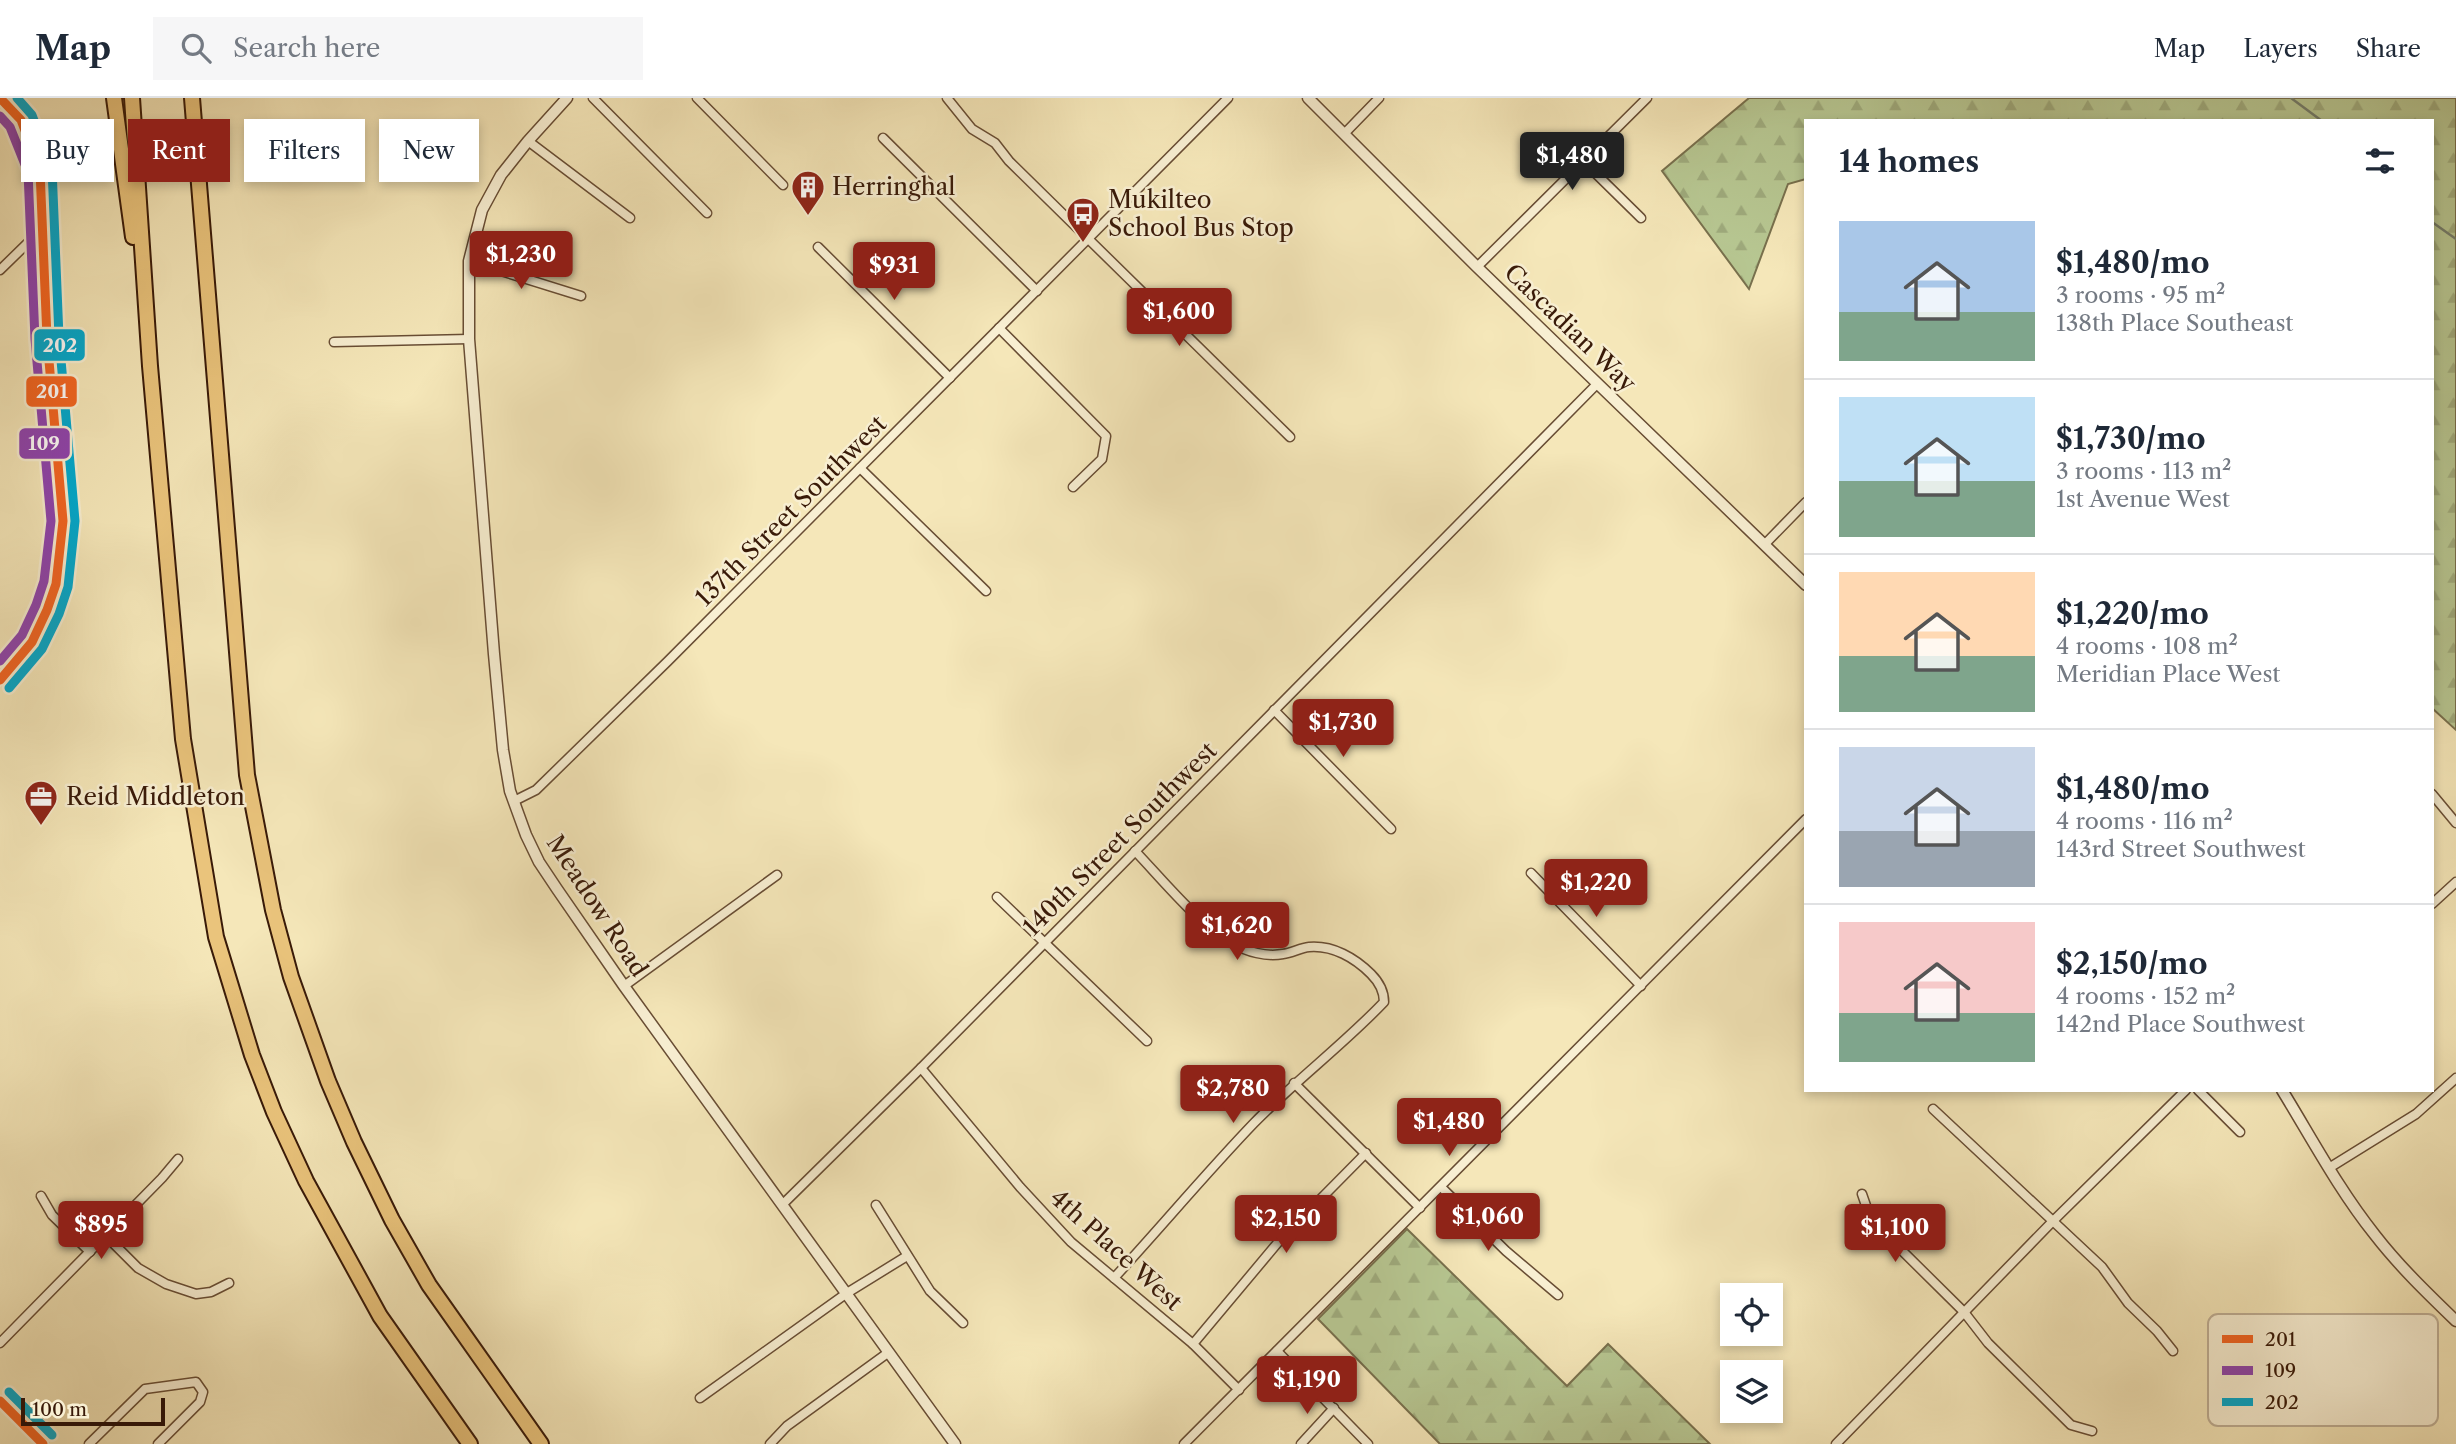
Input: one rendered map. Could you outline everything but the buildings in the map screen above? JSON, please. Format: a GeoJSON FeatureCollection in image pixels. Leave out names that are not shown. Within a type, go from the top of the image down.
{"type":"FeatureCollection","features":[{"type":"Feature","properties":{"kind":"highway"},"geometry":{"type":"LineString","coordinates":[[114,98],[150,366]]}},
{"type":"Feature","properties":{"kind":"highway"},"geometry":{"type":"LineString","coordinates":[[132,98],[150,366],[183,739],[216,937],[252,1055],[274,1112],[306,1181],[380,1316],[470,1444]]}},
{"type":"Feature","properties":{"kind":"highway"},"geometry":{"type":"LineString","coordinates":[[192,98],[247,775],[273,910],[292,977],[328,1081],[392,1220],[429,1285],[541,1444]]}},
{"type":"Feature","properties":{"kind":"street"},"geometry":{"type":"LineString","coordinates":[[0,98],[21,120],[33,145],[40,170],[47,338],[63,521],[56,584],[47,610],[32,642],[0,680]]}},
{"type":"Feature","properties":{"kind":"street","name":"Meadow Road"},"geometry":{"type":"LineString","coordinates":[[567,98],[501,175],[482,210],[468,261],[469,340],[496,681],[503,750],[514,801],[539,862],[624,986],[955,1444]]}},
{"type":"Feature","properties":{"kind":"street"},"geometry":{"type":"LineString","coordinates":[[593,98],[706,213]]}},
{"type":"Feature","properties":{"kind":"street"},"geometry":{"type":"LineString","coordinates":[[697,98],[783,185]]}},
{"type":"Feature","properties":{"kind":"street"},"geometry":{"type":"LineString","coordinates":[[947,98],[972,129],[995,144],[1009,161],[1290,437]]}},
{"type":"Feature","properties":{"kind":"street","name":"137th Street Southwest"},"geometry":{"type":"LineString","coordinates":[[514,801],[536,790],[1228,98]]}},
{"type":"Feature","properties":{"kind":"street","name":"Cascadian Way"},"geometry":{"type":"LineString","coordinates":[[1308,98],[1477,267],[1804,583]]}},
{"type":"Feature","properties":{"kind":"street"},"geometry":{"type":"LineString","coordinates":[[1344,134],[1379,98]]}},
{"type":"Feature","properties":{"kind":"street"},"geometry":{"type":"LineString","coordinates":[[1477,267],[1647,98]]}},
{"type":"Feature","properties":{"kind":"street"},"geometry":{"type":"LineString","coordinates":[[883,138],[1037,291]]}},
{"type":"Feature","properties":{"kind":"street"},"geometry":{"type":"LineString","coordinates":[[528,141],[630,218]]}},
{"type":"Feature","properties":{"kind":"street"},"geometry":{"type":"LineString","coordinates":[[1583,161],[1641,218]]}},
{"type":"Feature","properties":{"kind":"street"},"geometry":{"type":"LineString","coordinates":[[0,270],[44,228]]}},
{"type":"Feature","properties":{"kind":"street"},"geometry":{"type":"LineString","coordinates":[[818,247],[950,378]]}},
{"type":"Feature","properties":{"kind":"street"},"geometry":{"type":"LineString","coordinates":[[468,261],[582,296]]}},
{"type":"Feature","properties":{"kind":"street"},"geometry":{"type":"LineString","coordinates":[[999,328],[1106,436],[1102,459],[1073,487]]}},
{"type":"Feature","properties":{"kind":"street"},"geometry":{"type":"LineString","coordinates":[[334,342],[469,340]]}},
{"type":"Feature","properties":{"kind":"street","name":"140th Street Southwest"},"geometry":{"type":"LineString","coordinates":[[783,1204],[921,1068],[1597,384]]}},
{"type":"Feature","properties":{"kind":"street"},"geometry":{"type":"LineString","coordinates":[[860,468],[986,592]]}},
{"type":"Feature","properties":{"kind":"street"},"geometry":{"type":"LineString","coordinates":[[1765,544],[1804,504]]}},
{"type":"Feature","properties":{"kind":"street"},"geometry":{"type":"LineString","coordinates":[[1274,710],[1391,829]]}},
{"type":"Feature","properties":{"kind":"street"},"geometry":{"type":"LineString","coordinates":[[2434,796],[2456,822]]}},
{"type":"Feature","properties":{"kind":"street"},"geometry":{"type":"LineString","coordinates":[[1184,1444],[1804,821]]}},
{"type":"Feature","properties":{"kind":"street"},"geometry":{"type":"LineString","coordinates":[[1114,1278],[1253,1124],[1384,1002],[1384,993],[1378,981],[1359,961],[1339,951],[1310,947],[1281,955],[1251,953],[1214,933],[1135,851]]}},
{"type":"Feature","properties":{"kind":"street"},"geometry":{"type":"LineString","coordinates":[[1531,873],[1641,986]]}},
{"type":"Feature","properties":{"kind":"street"},"geometry":{"type":"LineString","coordinates":[[624,986],[778,875]]}},
{"type":"Feature","properties":{"kind":"street"},"geometry":{"type":"LineString","coordinates":[[2434,902],[2456,882]]}},
{"type":"Feature","properties":{"kind":"street"},"geometry":{"type":"LineString","coordinates":[[998,897],[1147,1041]]}},
{"type":"Feature","properties":{"kind":"street","name":"4th Place West"},"geometry":{"type":"LineString","coordinates":[[921,1068],[1071,1242],[1193,1344],[1239,1390]]}},
{"type":"Feature","properties":{"kind":"street"},"geometry":{"type":"LineString","coordinates":[[2329,1168],[2416,1114],[2456,1077]]}},
{"type":"Feature","properties":{"kind":"street"},"geometry":{"type":"LineString","coordinates":[[1294,1083],[1420,1208]]}},
{"type":"Feature","properties":{"kind":"street"},"geometry":{"type":"LineString","coordinates":[[1836,1444],[2052,1222],[2184,1092]]}},
{"type":"Feature","properties":{"kind":"street"},"geometry":{"type":"LineString","coordinates":[[2200,1092],[2240,1132]]}},
{"type":"Feature","properties":{"kind":"street"},"geometry":{"type":"LineString","coordinates":[[2283,1092],[2374,1235],[2456,1321]]}},
{"type":"Feature","properties":{"kind":"street"},"geometry":{"type":"LineString","coordinates":[[1933,1109],[2102,1267],[2128,1303],[2173,1351]]}},
{"type":"Feature","properties":{"kind":"street"},"geometry":{"type":"LineString","coordinates":[[1193,1344],[1280,1240],[1366,1153]]}},
{"type":"Feature","properties":{"kind":"street"},"geometry":{"type":"LineString","coordinates":[[0,1343],[178,1159]]}},
{"type":"Feature","properties":{"kind":"street"},"geometry":{"type":"LineString","coordinates":[[1441,1187],[1506,1251],[1558,1295]]}},
{"type":"Feature","properties":{"kind":"street"},"geometry":{"type":"LineString","coordinates":[[1862,1194],[1871,1220],[1964,1312],[1987,1343],[2071,1425],[2092,1431]]}},
{"type":"Feature","properties":{"kind":"street"},"geometry":{"type":"LineString","coordinates":[[41,1196],[52,1215],[89,1252]]}},
{"type":"Feature","properties":{"kind":"street"},"geometry":{"type":"LineString","coordinates":[[876,1205],[930,1291],[962,1323]]}},
{"type":"Feature","properties":{"kind":"street"},"geometry":{"type":"LineString","coordinates":[[106,1236],[138,1268],[166,1284],[196,1294],[211,1292],[229,1283]]}},
{"type":"Feature","properties":{"kind":"street"},"geometry":{"type":"LineString","coordinates":[[700,1398],[847,1293],[907,1256]]}},
{"type":"Feature","properties":{"kind":"street"},"geometry":{"type":"LineString","coordinates":[[771,1444],[787,1426],[889,1352]]}},
{"type":"Feature","properties":{"kind":"street"},"geometry":{"type":"LineString","coordinates":[[1278,1352],[1368,1444]]}},
{"type":"Feature","properties":{"kind":"street"},"geometry":{"type":"LineString","coordinates":[[89,1444],[145,1389],[192,1381],[202,1388],[200,1402],[158,1444]]}},
{"type":"Feature","properties":{"kind":"street"},"geometry":{"type":"LineString","coordinates":[[0,1401],[43,1444]]}},
{"type":"Feature","properties":{"kind":"street"},"geometry":{"type":"LineString","coordinates":[[1301,1444],[1334,1408]]}},
{"type":"Feature","properties":{"kind":"green space"},"geometry":{"type":"Polygon","coordinates":[[[1749,98],[2456,98],[2456,730],[2434,710],[2434,119],[1804,119],[1804,180],[1788,184],[1749,289],[1662,171],[1749,98]]]}},
{"type":"Feature","properties":{"kind":"green space"},"geometry":{"type":"Polygon","coordinates":[[[1407,1229],[1567,1386],[1608,1344],[1710,1444],[1440,1444],[1318,1319],[1407,1229]]]}},
{"type":"Feature","properties":{"kind":"waterway"},"geometry":{"type":"LineString","coordinates":[[2291,98],[2319,119]]}},
{"type":"Feature","properties":{"kind":"waterway"},"geometry":{"type":"LineString","coordinates":[[2434,223],[2456,239]]}},
{"type":"Feature","properties":{"kind":"transit line","name":"201"},"geometry":{"type":"LineString","coordinates":[[0,98],[21,120],[40,170],[47,338],[63,521],[56,584],[47,610],[32,642],[0,680]]}},
{"type":"Feature","properties":{"kind":"transit line","name":"202"},"geometry":{"type":"LineString","coordinates":[[9,688],[42,649],[59,614],[68,587],[75,521],[59,337],[52,168],[32,115],[17,98]]}},
{"type":"Feature","properties":{"kind":"transit line","name":"109"},"geometry":{"type":"LineString","coordinates":[[0,116],[10,127],[28,172],[35,339],[51,521],[44,581],[36,605],[22,635],[0,661]]}},
{"type":"Feature","properties":{"kind":"transit line","name":"202"},"geometry":{"type":"LineString","coordinates":[[9,1392],[52,1435]]}},
{"type":"Feature","properties":{"kind":"transit line","name":"201"},"geometry":{"type":"LineString","coordinates":[[0,1401],[43,1444]]}},
{"type":"Feature","properties":{"kind":"place","name":"Herringhal"},"geometry":{"type":"Point","coordinates":[808,217]}},
{"type":"Feature","properties":{"kind":"place","name":"Mukilteo School Bus Stop"},"geometry":{"type":"Point","coordinates":[1083,244]}},
{"type":"Feature","properties":{"kind":"place","name":"Reid Middleton"},"geometry":{"type":"Point","coordinates":[41,827]}}]}
